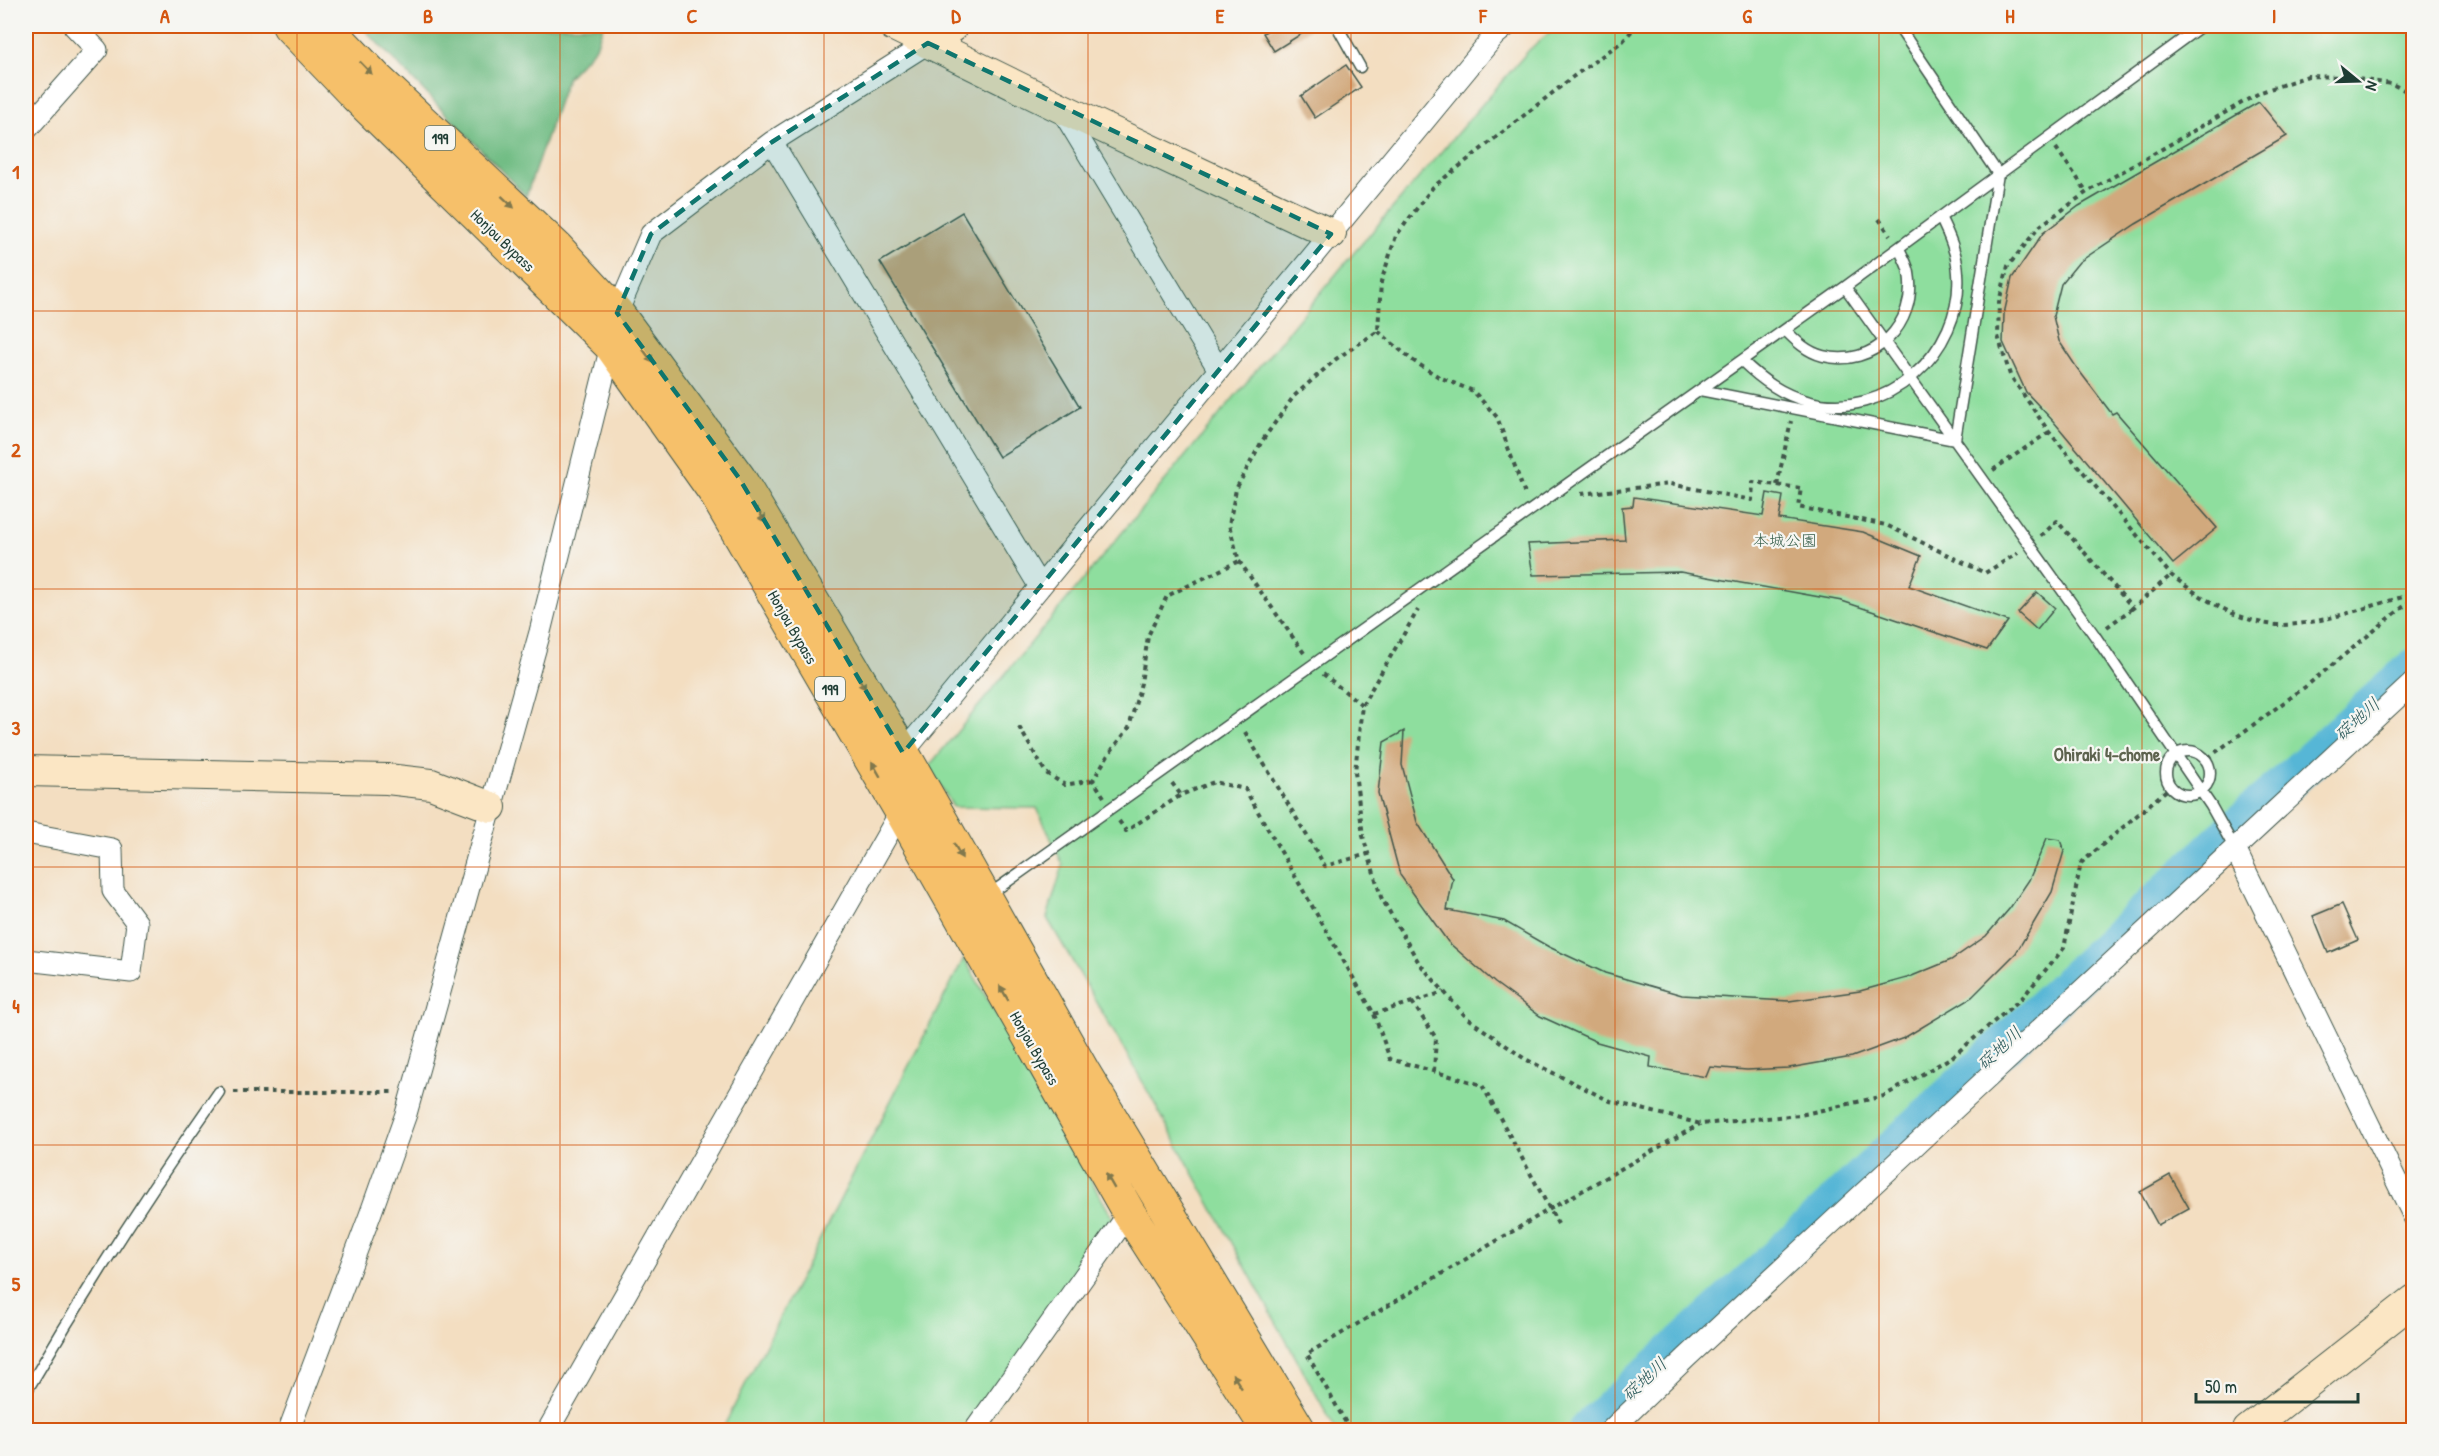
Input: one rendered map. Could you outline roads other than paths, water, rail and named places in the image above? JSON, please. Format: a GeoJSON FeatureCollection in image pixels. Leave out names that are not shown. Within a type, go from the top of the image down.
{"type":"FeatureCollection","features":[{"type":"Feature","properties":{"kind":"highway","name":"Honjou Bypass"},"geometry":{"type":"LineString","coordinates":[[289,26],[356,96],[611,346],[714,491],[901,811],[1129,1213],[1268,1431]]}},
{"type":"Feature","properties":{"kind":"highway","name":"Honjou Bypass"},"geometry":{"type":"LineString","coordinates":[[326,26],[376,78],[556,247],[617,313],[739,478],[903,753],[1084,1073],[1299,1431]]}},
{"type":"Feature","properties":{"kind":"street"},"geometry":{"type":"LineString","coordinates":[[26,130],[98,50],[74,26]]}},
{"type":"Feature","properties":{"kind":"street"},"geometry":{"type":"LineString","coordinates":[[894,26],[1059,107],[1331,234]]}},
{"type":"Feature","properties":{"kind":"street"},"geometry":{"type":"LineString","coordinates":[[289,1431],[370,1215],[412,1092],[540,632],[611,346],[617,313],[651,234],[772,142],[953,26]]}},
{"type":"Feature","properties":{"kind":"street"},"geometry":{"type":"LineString","coordinates":[[903,753],[1495,34],[1506,26]]}},
{"type":"Feature","properties":{"kind":"street"},"geometry":{"type":"LineString","coordinates":[[1059,107],[1219,370]]}},
{"type":"Feature","properties":{"kind":"street"},"geometry":{"type":"LineString","coordinates":[[772,142],[1040,587]]}},
{"type":"Feature","properties":{"kind":"street"},"geometry":{"type":"LineString","coordinates":[[1611,1431],[1712,1334],[2414,682]]}},
{"type":"Feature","properties":{"kind":"street"},"geometry":{"type":"LineString","coordinates":[[26,771],[387,778],[431,784],[491,807]]}},
{"type":"Feature","properties":{"kind":"street"},"geometry":{"type":"LineString","coordinates":[[548,1431],[901,811]]}},
{"type":"Feature","properties":{"kind":"street"},"geometry":{"type":"LineString","coordinates":[[26,833],[112,849],[113,891],[137,923],[131,972],[26,960]]}},
{"type":"Feature","properties":{"kind":"street"},"geometry":{"type":"LineString","coordinates":[[2235,849],[2414,1217]]}},
{"type":"Feature","properties":{"kind":"street"},"geometry":{"type":"LineString","coordinates":[[975,1431],[1129,1213]]}},
{"type":"Feature","properties":{"kind":"street"},"geometry":{"type":"LineString","coordinates":[[2248,1431],[2414,1300]]}},
{"type":"Feature","properties":{"kind":"lane"},"geometry":{"type":"LineString","coordinates":[[1337,26],[1360,67]]}},
{"type":"Feature","properties":{"kind":"lane"},"geometry":{"type":"LineString","coordinates":[[1898,26],[1998,174],[1955,440]]}},
{"type":"Feature","properties":{"kind":"lane"},"geometry":{"type":"LineString","coordinates":[[984,898],[1742,361],[2201,26]]}},
{"type":"Feature","properties":{"kind":"lane"},"geometry":{"type":"LineString","coordinates":[[1742,361],[1761,379],[1784,393],[1809,402],[1827,404],[1863,402],[1888,393],[1911,379],[1932,358],[1948,332],[1957,303],[1958,274],[1953,244],[1940,217]]}},
{"type":"Feature","properties":{"kind":"lane"},"geometry":{"type":"LineString","coordinates":[[1785,330],[1801,346],[1821,356],[1843,359],[1866,354],[1885,343],[1902,323],[1911,298],[1909,272],[1899,248]]}},
{"type":"Feature","properties":{"kind":"lane"},"geometry":{"type":"LineString","coordinates":[[1845,287],[2095,636],[2201,792],[2235,849]]}},
{"type":"Feature","properties":{"kind":"lane"},"geometry":{"type":"LineString","coordinates":[[1700,390],[1955,440]]}},
{"type":"Feature","properties":{"kind":"lane"},"geometry":{"type":"LineString","coordinates":[[2186,750],[2197,752],[2205,759],[2210,770],[2208,782],[2201,792],[2190,796],[2179,795],[2169,788],[2165,776],[2167,764],[2175,754],[2186,750]]}},
{"type":"Feature","properties":{"kind":"lane"},"geometry":{"type":"LineString","coordinates":[[26,1392],[74,1309],[150,1190],[219,1092]]}},
{"type":"Feature","properties":{"kind":"waterway","name":"碇地川"},"geometry":{"type":"LineString","coordinates":[[1588,1430],[1778,1257],[2228,835],[2414,668]]}},
{"type":"Feature","properties":{"kind":"district","name":"Ohiraki 4-chome"},"geometry":{"type":"Point","coordinates":[2107,754]}},
{"type":"Feature","properties":{"kind":"park label","name":"本城公園"},"geometry":{"type":"Point","coordinates":[1785,540]}}]}
